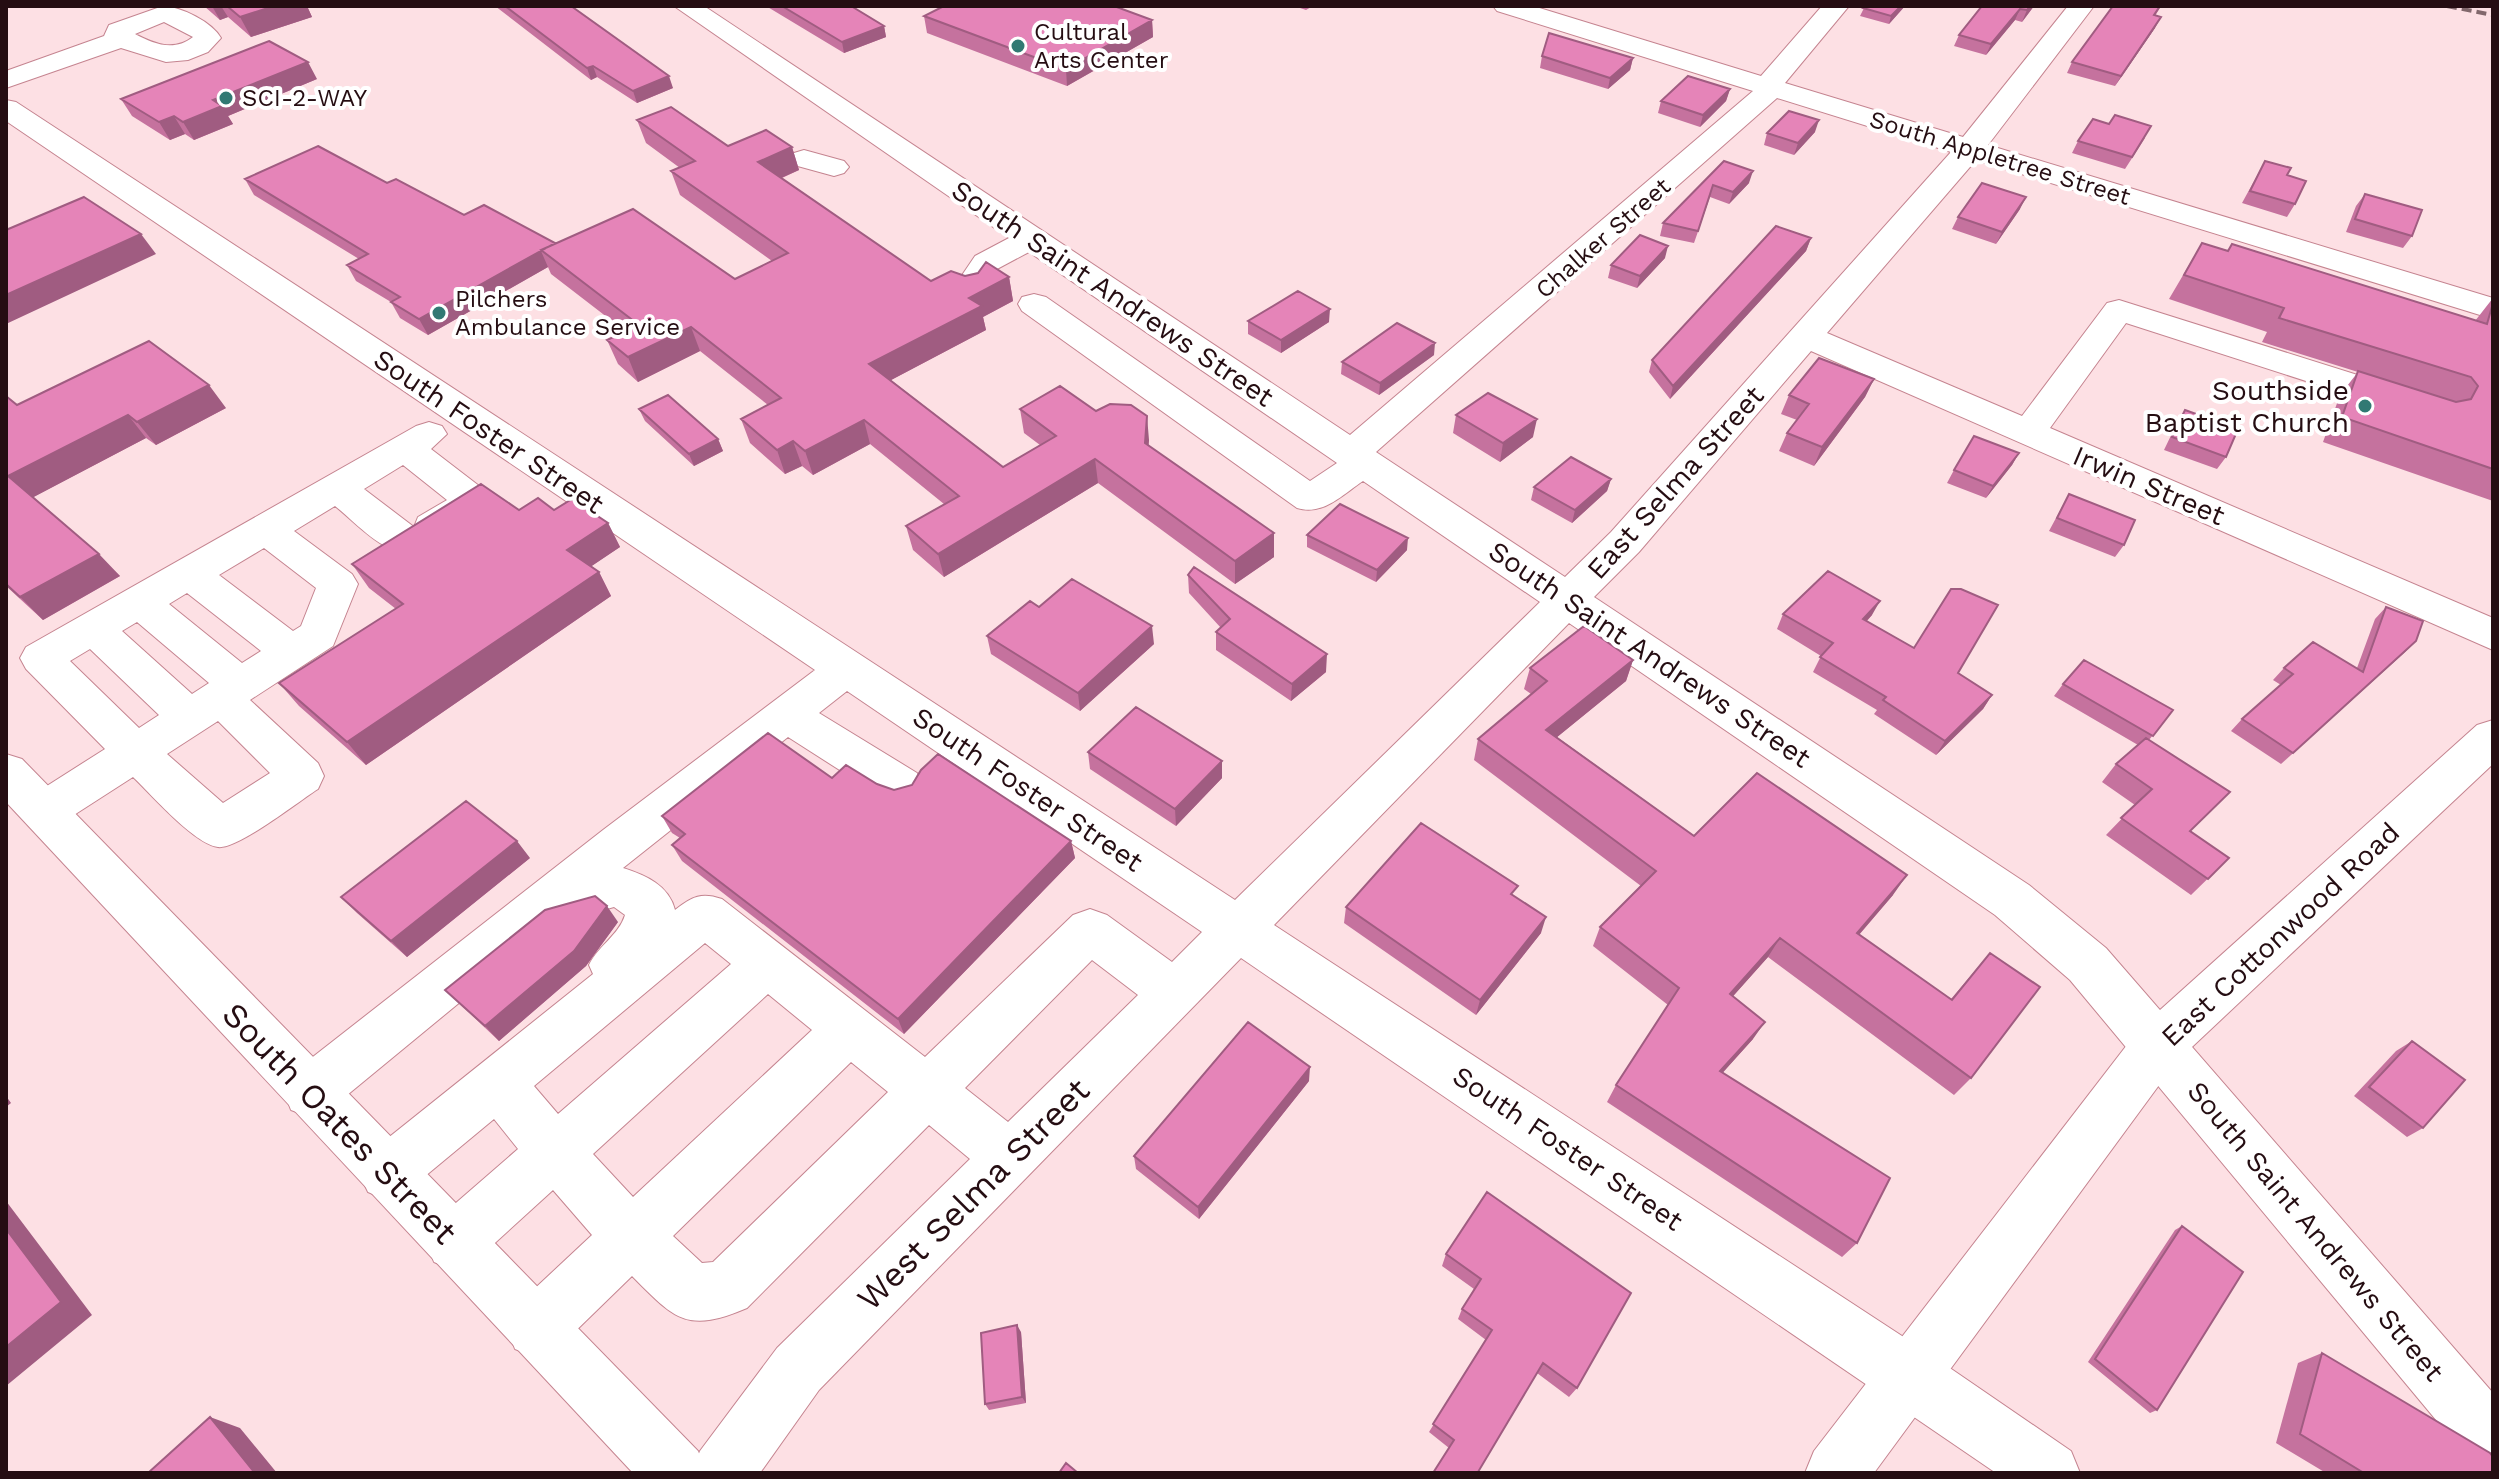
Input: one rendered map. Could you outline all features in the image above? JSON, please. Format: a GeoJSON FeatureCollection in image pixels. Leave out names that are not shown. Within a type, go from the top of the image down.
{"type":"FeatureCollection","features":[{"type":"Feature","properties":{"kind":"street","name":"South Saint Andrews Street"},"geometry":{"type":"LineString","coordinates":[[687,6],[2012,900],[2088,964],[2493,1440]]}},
{"type":"Feature","properties":{"kind":"street","name":"South Appletree Street"},"geometry":{"type":"LineString","coordinates":[[1506,6],[2493,309]]}},
{"type":"Feature","properties":{"kind":"street","name":"Chalker Street"},"geometry":{"type":"LineString","coordinates":[[1181,406],[1310,499],[1764,97],[1775,75],[1836,6]]}},
{"type":"Feature","properties":{"kind":"street","name":"East Selma Street"},"geometry":{"type":"LineString","coordinates":[[1239,929],[1625,542],[1970,148],[2081,6]]}},
{"type":"Feature","properties":{"kind":"street"},"geometry":{"type":"LineString","coordinates":[[170,9],[206,34],[205,42],[177,53],[159,55],[123,38],[117,35],[118,31],[170,9]]}},
{"type":"Feature","properties":{"kind":"street"},"geometry":{"type":"LineString","coordinates":[[6,80],[123,38]]}},
{"type":"Feature","properties":{"kind":"street","name":"South Foster Street"},"geometry":{"type":"LineString","coordinates":[[6,108],[1907,1374],[2049,1473]]}},
{"type":"Feature","properties":{"kind":"street"},"geometry":{"type":"LineString","coordinates":[[795,149],[834,167]]}},
{"type":"Feature","properties":{"kind":"street"},"geometry":{"type":"LineString","coordinates":[[970,287],[972,275],[983,264],[1033,239]]}},
{"type":"Feature","properties":{"kind":"street"},"geometry":{"type":"LineString","coordinates":[[1089,277],[1017,306],[1181,406],[1235,374]]}},
{"type":"Feature","properties":{"kind":"street"},"geometry":{"type":"LineString","coordinates":[[2028,433],[2119,310],[2436,412]]}},
{"type":"Feature","properties":{"kind":"street","name":"Irwin Street"},"geometry":{"type":"LineString","coordinates":[[1805,336],[2493,635]]}},
{"type":"Feature","properties":{"kind":"street"},"geometry":{"type":"LineString","coordinates":[[139,602],[217,700],[302,776],[220,829],[136,753],[41,658],[463,414]]}},
{"type":"Feature","properties":{"kind":"street"},"geometry":{"type":"LineString","coordinates":[[44,811],[318,635],[371,562],[474,501],[405,448]]}},
{"type":"Feature","properties":{"kind":"street"},"geometry":{"type":"LineString","coordinates":[[337,488],[371,562]]}},
{"type":"Feature","properties":{"kind":"street"},"geometry":{"type":"LineString","coordinates":[[266,530],[371,562]]}},
{"type":"Feature","properties":{"kind":"street"},"geometry":{"type":"LineString","coordinates":[[189,573],[291,652]]}},
{"type":"Feature","properties":{"kind":"street"},"geometry":{"type":"LineString","coordinates":[[93,628],[217,700]]}},
{"type":"Feature","properties":{"kind":"street"},"geometry":{"type":"LineString","coordinates":[[310,1092],[619,844],[846,669]]}},
{"type":"Feature","properties":{"kind":"street"},"geometry":{"type":"LineString","coordinates":[[843,749],[897,702]]}},
{"type":"Feature","properties":{"kind":"street"},"geometry":{"type":"LineString","coordinates":[[787,715],[901,786]]}},
{"type":"Feature","properties":{"kind":"street","name":"East Cottonwood Road"},"geometry":{"type":"LineString","coordinates":[[1836,1473],[1907,1374],[2158,1045],[2493,737]]}},
{"type":"Feature","properties":{"kind":"street","name":"South Oates Street"},"geometry":{"type":"LineString","coordinates":[[6,772],[676,1473]]}},
{"type":"Feature","properties":{"kind":"street"},"geometry":{"type":"LineString","coordinates":[[619,844],[1010,1157]]}},
{"type":"Feature","properties":{"kind":"street"},"geometry":{"type":"LineString","coordinates":[[499,1083],[544,1021],[635,947],[648,926],[651,907],[632,890],[603,886],[565,902],[543,905]]}},
{"type":"Feature","properties":{"kind":"street"},"geometry":{"type":"LineString","coordinates":[[387,1173],[705,914]]}},
{"type":"Feature","properties":{"kind":"street","name":"West Selma Street"},"geometry":{"type":"LineString","coordinates":[[722,1473],[798,1369],[1239,929]]}},
{"type":"Feature","properties":{"kind":"street"},"geometry":{"type":"LineString","coordinates":[[499,1083],[554,1153],[631,1239],[693,1294],[727,1288],[925,1089],[1090,930],[1174,993]]}},
{"type":"Feature","properties":{"kind":"street"},"geometry":{"type":"LineString","coordinates":[[454,1242],[767,963]]}},
{"type":"Feature","properties":{"kind":"street"},"geometry":{"type":"LineString","coordinates":[[536,1328],[848,1030]]}},
{"type":"Feature","properties":{"kind":"building"},"geometry":{"type":"Polygon","coordinates":[[[227,6],[274,6],[240,17],[227,6]]]}},
{"type":"Feature","properties":{"kind":"building"},"geometry":{"type":"Polygon","coordinates":[[[505,6],[571,6],[669,76],[633,91],[593,66],[587,68],[505,6]]]}},
{"type":"Feature","properties":{"kind":"building"},"geometry":{"type":"Polygon","coordinates":[[[782,6],[851,6],[884,26],[842,42],[782,6]]]}},
{"type":"Feature","properties":{"kind":"building"},"geometry":{"type":"Polygon","coordinates":[[[944,6],[1114,6],[1152,20],[1066,69],[924,16],[944,6]]]}},
{"type":"Feature","properties":{"kind":"building"},"geometry":{"type":"Polygon","coordinates":[[[1901,6],[1891,16],[1863,8],[1901,6]]]}},
{"type":"Feature","properties":{"kind":"building"},"geometry":{"type":"Polygon","coordinates":[[[1982,6],[2030,6],[2027,10],[2020,9],[1991,44],[1959,35],[1982,6]]]}},
{"type":"Feature","properties":{"kind":"building"},"geometry":{"type":"Polygon","coordinates":[[[2113,6],[2160,6],[2154,15],[2161,17],[2121,76],[2072,62],[2113,6]]]}},
{"type":"Feature","properties":{"kind":"building"},"geometry":{"type":"Polygon","coordinates":[[[1549,33],[1633,58],[1610,78],[1542,56],[1549,33]]]}},
{"type":"Feature","properties":{"kind":"building"},"geometry":{"type":"Polygon","coordinates":[[[269,41],[308,62],[213,100],[222,106],[183,122],[174,116],[159,122],[121,99],[269,41]]]}},
{"type":"Feature","properties":{"kind":"building"},"geometry":{"type":"Polygon","coordinates":[[[1688,76],[1730,89],[1703,115],[1661,101],[1688,76]]]}},
{"type":"Feature","properties":{"kind":"building"},"geometry":{"type":"Polygon","coordinates":[[[671,107],[728,146],[766,130],[792,147],[758,162],[931,281],[951,271],[965,276],[978,273],[986,262],[1009,277],[969,298],[982,306],[869,364],[1003,467],[1056,436],[1020,409],[1060,386],[1096,411],[1110,404],[1131,405],[1147,416],[1145,443],[1274,533],[1235,561],[1095,459],[938,554],[906,526],[959,496],[864,420],[805,451],[793,441],[777,450],[741,419],[781,398],[691,327],[628,357],[607,340],[639,325],[541,250],[633,209],[735,279],[788,253],[671,171],[695,161],[637,120],[671,107]]]}},
{"type":"Feature","properties":{"kind":"building"},"geometry":{"type":"Polygon","coordinates":[[[1789,111],[1819,120],[1798,143],[1767,133],[1789,111]]]}},
{"type":"Feature","properties":{"kind":"building"},"geometry":{"type":"Polygon","coordinates":[[[2115,115],[2151,126],[2132,157],[2078,141],[2093,119],[2109,124],[2115,115]]]}},
{"type":"Feature","properties":{"kind":"building"},"geometry":{"type":"Polygon","coordinates":[[[318,146],[387,183],[396,179],[464,215],[484,205],[555,243],[419,319],[391,302],[400,297],[347,265],[368,254],[245,179],[318,146]]]}},
{"type":"Feature","properties":{"kind":"building"},"geometry":{"type":"Polygon","coordinates":[[[1724,161],[1753,171],[1733,192],[1713,185],[1698,231],[1663,223],[1724,161]]]}},
{"type":"Feature","properties":{"kind":"building"},"geometry":{"type":"Polygon","coordinates":[[[2265,161],[2291,168],[2287,175],[2306,181],[2295,204],[2250,191],[2265,161]]]}},
{"type":"Feature","properties":{"kind":"building"},"geometry":{"type":"Polygon","coordinates":[[[1982,183],[2026,197],[2002,232],[1958,217],[1982,183]]]}},
{"type":"Feature","properties":{"kind":"building"},"geometry":{"type":"Polygon","coordinates":[[[2365,194],[2422,210],[2412,236],[2355,219],[2365,194]]]}},
{"type":"Feature","properties":{"kind":"building"},"geometry":{"type":"Polygon","coordinates":[[[84,197],[141,234],[6,295],[6,230],[84,197]]]}},
{"type":"Feature","properties":{"kind":"building"},"geometry":{"type":"Polygon","coordinates":[[[1776,226],[1811,238],[1673,386],[1652,360],[1776,226]]]}},
{"type":"Feature","properties":{"kind":"building"},"geometry":{"type":"Polygon","coordinates":[[[1640,235],[1668,246],[1640,276],[1611,265],[1640,235]]]}},
{"type":"Feature","properties":{"kind":"building"},"geometry":{"type":"Polygon","coordinates":[[[2202,243],[2228,251],[2232,244],[2487,324],[2493,303],[2493,469],[2342,417],[2358,371],[2456,402],[2471,399],[2478,386],[2471,377],[2279,318],[2284,308],[2184,275],[2202,243]]]}},
{"type":"Feature","properties":{"kind":"building"},"geometry":{"type":"Polygon","coordinates":[[[1298,291],[1330,309],[1281,340],[1248,321],[1298,291]]]}},
{"type":"Feature","properties":{"kind":"building"},"geometry":{"type":"Polygon","coordinates":[[[1397,323],[1435,343],[1380,383],[1342,362],[1397,323]]]}},
{"type":"Feature","properties":{"kind":"building"},"geometry":{"type":"Polygon","coordinates":[[[149,341],[209,385],[137,422],[128,415],[8,476],[99,554],[20,597],[6,584],[6,396],[17,405],[149,341]]]}},
{"type":"Feature","properties":{"kind":"building"},"geometry":{"type":"Polygon","coordinates":[[[1819,358],[1874,379],[1822,447],[1787,433],[1809,404],[1789,395],[1819,358]]]}},
{"type":"Feature","properties":{"kind":"building"},"geometry":{"type":"Polygon","coordinates":[[[1488,393],[1537,419],[1503,443],[1456,415],[1488,393]]]}},
{"type":"Feature","properties":{"kind":"building"},"geometry":{"type":"Polygon","coordinates":[[[668,395],[718,439],[689,454],[639,409],[668,395]]]}},
{"type":"Feature","properties":{"kind":"building"},"geometry":{"type":"Polygon","coordinates":[[[2185,410],[2238,429],[2226,457],[2172,437],[2185,410]]]}},
{"type":"Feature","properties":{"kind":"building"},"geometry":{"type":"Polygon","coordinates":[[[1974,436],[2019,453],[1993,486],[1954,470],[1974,436]]]}},
{"type":"Feature","properties":{"kind":"building"},"geometry":{"type":"Polygon","coordinates":[[[1571,457],[1611,479],[1575,510],[1534,487],[1571,457]]]}},
{"type":"Feature","properties":{"kind":"building"},"geometry":{"type":"Polygon","coordinates":[[[481,484],[519,510],[538,498],[554,510],[572,499],[608,523],[567,550],[599,572],[347,742],[279,683],[403,604],[352,564],[481,484]]]}},
{"type":"Feature","properties":{"kind":"building"},"geometry":{"type":"Polygon","coordinates":[[[2069,494],[2135,520],[2124,545],[2057,518],[2069,494]]]}},
{"type":"Feature","properties":{"kind":"building"},"geometry":{"type":"Polygon","coordinates":[[[1340,504],[1408,538],[1377,570],[1307,535],[1340,504]]]}},
{"type":"Feature","properties":{"kind":"building"},"geometry":{"type":"Polygon","coordinates":[[[1194,567],[1327,654],[1292,684],[1216,632],[1230,619],[1188,575],[1194,567]]]}},
{"type":"Feature","properties":{"kind":"building"},"geometry":{"type":"Polygon","coordinates":[[[1828,571],[1880,601],[1863,619],[1914,648],[1951,589],[1961,589],[1998,605],[1958,673],[1992,695],[1945,741],[1883,700],[1886,697],[1820,657],[1833,643],[1783,614],[1828,571]]]}},
{"type":"Feature","properties":{"kind":"building"},"geometry":{"type":"Polygon","coordinates":[[[1072,579],[1152,626],[1078,693],[987,636],[1030,601],[1039,607],[1072,579]]]}},
{"type":"Feature","properties":{"kind":"building"},"geometry":{"type":"Polygon","coordinates":[[[2386,607],[2423,621],[2416,641],[2293,753],[2242,719],[2293,674],[2284,668],[2313,642],[2363,672],[2386,607]]]}},
{"type":"Feature","properties":{"kind":"building"},"geometry":{"type":"Polygon","coordinates":[[[1584,626],[1633,660],[1546,730],[1694,836],[1757,773],[1907,875],[1857,933],[1952,1000],[1990,953],[2040,987],[1971,1078],[1780,938],[1730,994],[1765,1022],[1720,1071],[1890,1178],[1857,1243],[1616,1085],[1679,988],[1600,927],[1656,871],[1478,739],[1547,681],[1530,668],[1584,626]]]}},
{"type":"Feature","properties":{"kind":"building"},"geometry":{"type":"Polygon","coordinates":[[[2084,660],[2173,710],[2153,736],[2063,684],[2084,660]]]}},
{"type":"Feature","properties":{"kind":"building"},"geometry":{"type":"Polygon","coordinates":[[[1136,707],[1222,761],[1175,809],[1088,752],[1136,707]]]}},
{"type":"Feature","properties":{"kind":"building"},"geometry":{"type":"Polygon","coordinates":[[[768,733],[832,778],[846,765],[877,784],[894,790],[912,785],[921,770],[938,754],[1071,841],[898,1019],[672,845],[685,834],[662,816],[768,733]]]}},
{"type":"Feature","properties":{"kind":"building"},"geometry":{"type":"Polygon","coordinates":[[[2146,738],[2230,792],[2190,831],[2229,858],[2208,879],[2121,818],[2152,789],[2116,764],[2146,738]]]}},
{"type":"Feature","properties":{"kind":"building"},"geometry":{"type":"Polygon","coordinates":[[[466,801],[517,841],[391,941],[341,897],[466,801]]]}},
{"type":"Feature","properties":{"kind":"building"},"geometry":{"type":"Polygon","coordinates":[[[1421,823],[1518,886],[1511,894],[1546,917],[1480,1000],[1346,907],[1421,823]]]}},
{"type":"Feature","properties":{"kind":"building"},"geometry":{"type":"Polygon","coordinates":[[[595,896],[607,906],[574,951],[485,1026],[445,990],[545,910],[595,896]]]}},
{"type":"Feature","properties":{"kind":"building"},"geometry":{"type":"Polygon","coordinates":[[[1248,1022],[1310,1067],[1198,1207],[1134,1156],[1248,1022]]]}},
{"type":"Feature","properties":{"kind":"building"},"geometry":{"type":"Polygon","coordinates":[[[2412,1041],[2465,1080],[2423,1128],[2369,1087],[2412,1041]]]}},
{"type":"Feature","properties":{"kind":"building"},"geometry":{"type":"Polygon","coordinates":[[[1487,1192],[1631,1293],[1577,1388],[1543,1363],[1480,1473],[1433,1473],[1454,1440],[1433,1424],[1492,1330],[1462,1309],[1481,1279],[1446,1254],[1487,1192]]]}},
{"type":"Feature","properties":{"kind":"building"},"geometry":{"type":"Polygon","coordinates":[[[2182,1226],[2243,1272],[2157,1410],[2095,1359],[2182,1226]]]}},
{"type":"Feature","properties":{"kind":"building"},"geometry":{"type":"Polygon","coordinates":[[[6,1229],[61,1302],[6,1347],[6,1229]]]}},
{"type":"Feature","properties":{"kind":"building"},"geometry":{"type":"Polygon","coordinates":[[[1017,1325],[1022,1397],[985,1404],[981,1333],[1017,1325]]]}},
{"type":"Feature","properties":{"kind":"building"},"geometry":{"type":"Polygon","coordinates":[[[2322,1353],[2490,1453],[2493,1473],[2364,1473],[2300,1434],[2322,1353]]]}},
{"type":"Feature","properties":{"kind":"building"},"geometry":{"type":"Polygon","coordinates":[[[210,1417],[255,1473],[148,1473],[210,1417]]]}},
{"type":"Feature","properties":{"kind":"building"},"geometry":{"type":"Polygon","coordinates":[[[1066,1463],[1078,1473],[1059,1473],[1066,1463]]]}},
{"type":"Feature","properties":{"kind":"railway"},"geometry":{"type":"LineString","coordinates":[[2447,6],[2493,15]]}},
{"type":"Feature","properties":{"kind":"place","name":"Cultural Arts Center"},"geometry":{"type":"Point","coordinates":[1018,46]}},
{"type":"Feature","properties":{"kind":"place","name":"SCI-2-WAY"},"geometry":{"type":"Point","coordinates":[226,98]}},
{"type":"Feature","properties":{"kind":"place","name":"Pilchers Ambulance Service"},"geometry":{"type":"Point","coordinates":[439,313]}},
{"type":"Feature","properties":{"kind":"place","name":"Southside Baptist Church"},"geometry":{"type":"Point","coordinates":[2365,406]}}]}
